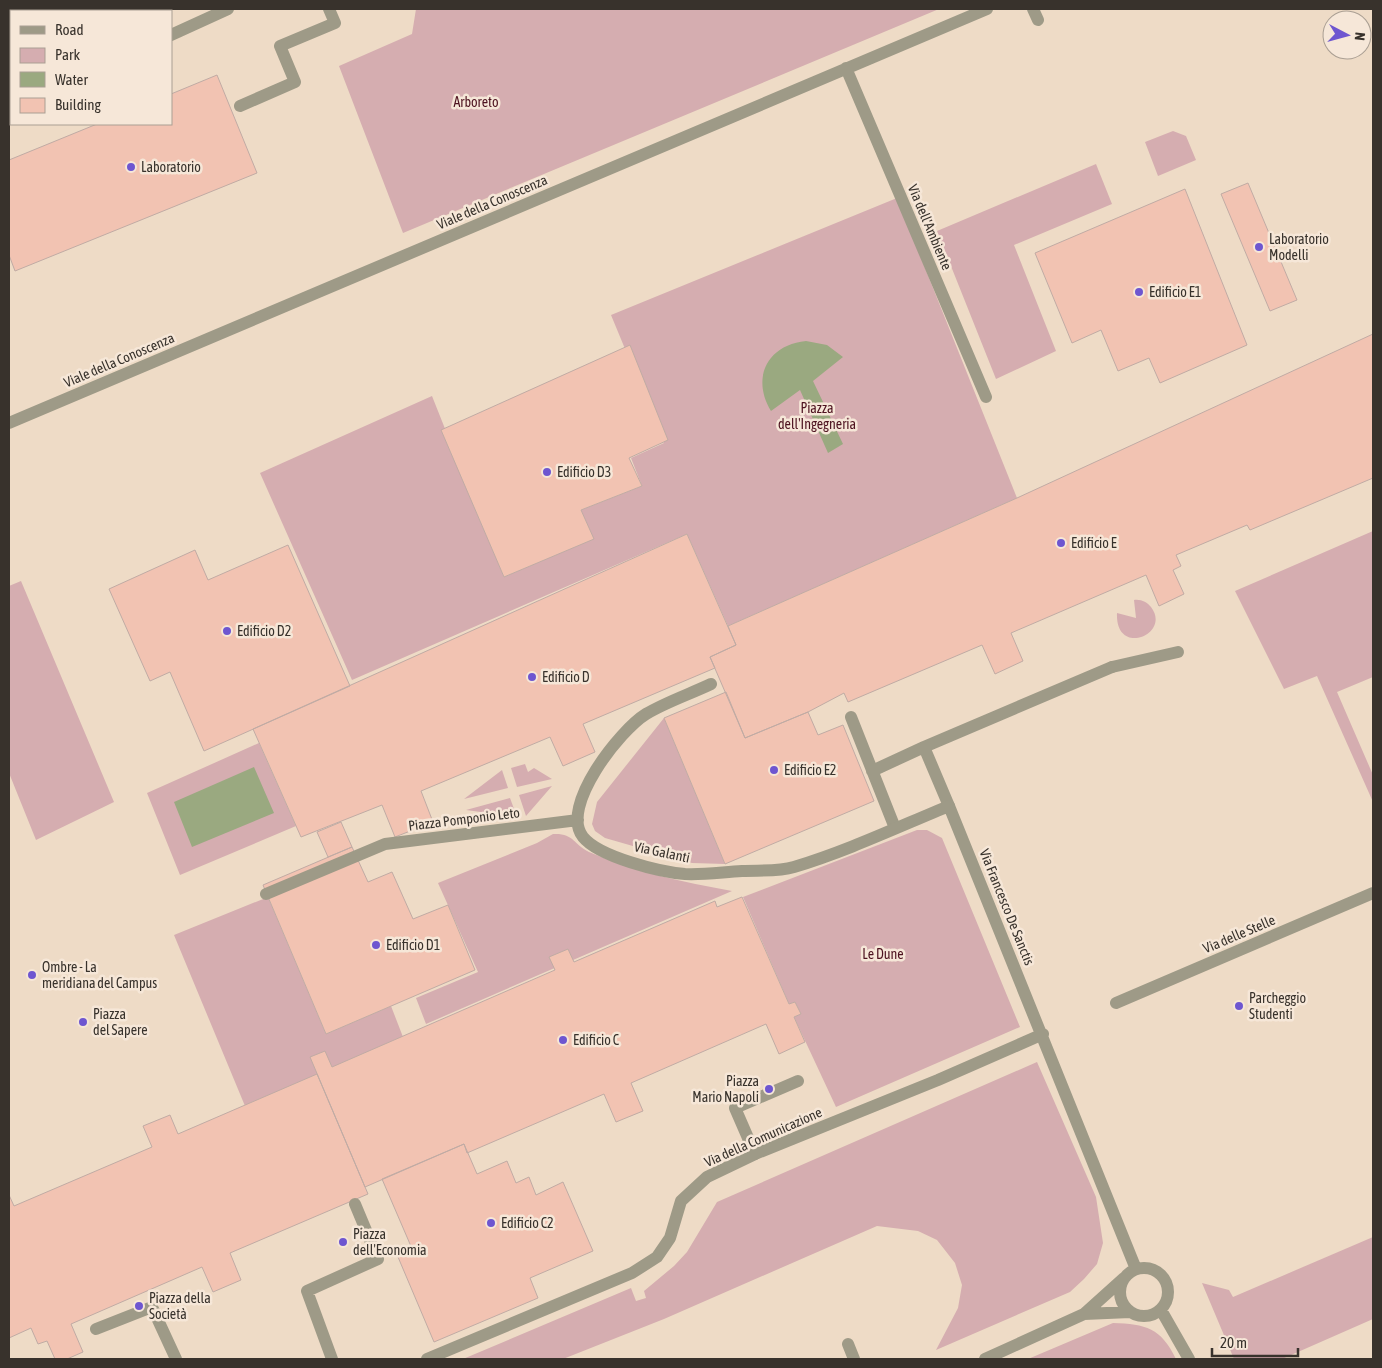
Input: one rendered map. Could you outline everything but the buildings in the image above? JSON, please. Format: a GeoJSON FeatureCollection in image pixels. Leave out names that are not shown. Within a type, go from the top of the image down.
{"type":"FeatureCollection","features":[{"type":"Feature","properties":{"kind":"street"},"geometry":{"type":"LineString","coordinates":[[172,35],[228,9]]}},
{"type":"Feature","properties":{"kind":"street"},"geometry":{"type":"LineString","coordinates":[[240,106],[295,82],[280,46],[335,23],[329,9]]}},
{"type":"Feature","properties":{"kind":"street","name":"Viale della Conoscenza"},"geometry":{"type":"LineString","coordinates":[[9,423],[987,9]]}},
{"type":"Feature","properties":{"kind":"street","name":"Via dell'Ambiente"},"geometry":{"type":"LineString","coordinates":[[846,68],[986,396]]}},
{"type":"Feature","properties":{"kind":"street"},"geometry":{"type":"LineString","coordinates":[[872,771],[1112,666],[1178,652]]}},
{"type":"Feature","properties":{"kind":"street"},"geometry":{"type":"LineString","coordinates":[[578,820],[580,804],[593,775],[607,753],[624,733],[646,714],[711,684]]}},
{"type":"Feature","properties":{"kind":"street"},"geometry":{"type":"LineString","coordinates":[[851,717],[895,828]]}},
{"type":"Feature","properties":{"kind":"street","name":"Via Francesco De Sanctis"},"geometry":{"type":"LineString","coordinates":[[924,747],[1043,1034],[1136,1269]]}},
{"type":"Feature","properties":{"kind":"street","name":"Via Galanti"},"geometry":{"type":"LineString","coordinates":[[578,820],[580,832],[584,838],[609,854],[686,874],[792,868],[949,806]]}},
{"type":"Feature","properties":{"kind":"street","name":"Piazza Pomponio Leto"},"geometry":{"type":"LineString","coordinates":[[266,894],[385,844],[578,820]]}},
{"type":"Feature","properties":{"kind":"street","name":"Via delle Stelle"},"geometry":{"type":"LineString","coordinates":[[1116,1003],[1373,893]]}},
{"type":"Feature","properties":{"kind":"street","name":"Via della Comunicazione"},"geometry":{"type":"LineString","coordinates":[[427,1359],[632,1273],[657,1257],[670,1238],[681,1201],[707,1176],[755,1154],[938,1080],[1043,1034]]}},
{"type":"Feature","properties":{"kind":"street"},"geometry":{"type":"LineString","coordinates":[[755,1154],[735,1108],[798,1081]]}},
{"type":"Feature","properties":{"kind":"street"},"geometry":{"type":"LineString","coordinates":[[332,1359],[306,1291],[378,1259],[355,1204]]}},
{"type":"Feature","properties":{"kind":"street"},"geometry":{"type":"LineString","coordinates":[[985,1359],[1084,1314],[1136,1269],[1152,1269],[1164,1278],[1168,1294],[1166,1303],[1161,1310],[1148,1316],[1138,1316],[1130,1312],[1084,1314]]}},
{"type":"Feature","properties":{"kind":"street"},"geometry":{"type":"LineString","coordinates":[[1124,1278],[1120,1297],[1130,1312]]}},
{"type":"Feature","properties":{"kind":"street"},"geometry":{"type":"LineString","coordinates":[[96,1329],[152,1306],[176,1359]]}},
{"type":"Feature","properties":{"kind":"street"},"geometry":{"type":"LineString","coordinates":[[1161,1310],[1189,1359]]}},
{"type":"Feature","properties":{"kind":"street"},"geometry":{"type":"LineString","coordinates":[[848,1344],[854,1359]]}},
{"type":"Feature","properties":{"kind":"shaded area"},"geometry":{"type":"Polygon","coordinates":[[[9,9],[1373,9],[1373,1359],[9,1359],[9,9]]]}},
{"type":"Feature","properties":{"kind":"green space","name":"Arboreto"},"geometry":{"type":"Polygon","coordinates":[[[416,9],[939,9],[403,233],[339,66],[412,34],[416,9]]]}},
{"type":"Feature","properties":{"kind":"green space"},"geometry":{"type":"Polygon","coordinates":[[[1173,131],[1186,136],[1196,160],[1158,176],[1145,142],[1173,131]]]}},
{"type":"Feature","properties":{"kind":"green space"},"geometry":{"type":"Polygon","coordinates":[[[1096,164],[1112,204],[1014,245],[1056,351],[996,379],[937,231],[1096,164]]]}},
{"type":"Feature","properties":{"kind":"green space","name":"Piazza dell'Ingegneria"},"geometry":{"type":"Polygon","coordinates":[[[897,198],[1017,498],[728,626],[687,534],[352,680],[260,473],[432,396],[504,577],[593,539],[581,510],[642,486],[631,458],[664,443],[611,315],[897,198]]]}},
{"type":"Feature","properties":{"kind":"green space"},"geometry":{"type":"Polygon","coordinates":[[[1373,531],[1373,677],[1337,692],[1373,775],[1373,802],[1317,676],[1284,689],[1235,591],[1373,531]]]}},
{"type":"Feature","properties":{"kind":"green space"},"geometry":{"type":"Polygon","coordinates":[[[21,581],[114,802],[36,840],[9,773],[9,586],[21,581]]]}},
{"type":"Feature","properties":{"kind":"green space"},"geometry":{"type":"Polygon","coordinates":[[[1134,600],[1141,600],[1148,604],[1155,617],[1154,626],[1149,633],[1141,637],[1132,638],[1124,635],[1119,627],[1117,613],[1136,618],[1134,600]]]}},
{"type":"Feature","properties":{"kind":"green space"},"geometry":{"type":"Polygon","coordinates":[[[664,718],[725,864],[692,863],[605,838],[595,831],[592,824],[597,802],[664,718]]]}},
{"type":"Feature","properties":{"kind":"green space"},"geometry":{"type":"Polygon","coordinates":[[[259,743],[296,826],[180,875],[147,793],[259,743]]]}},
{"type":"Feature","properties":{"kind":"green space"},"geometry":{"type":"Polygon","coordinates":[[[525,764],[528,772],[534,768],[552,779],[517,787],[511,768],[525,764]]]}},
{"type":"Feature","properties":{"kind":"green space"},"geometry":{"type":"Polygon","coordinates":[[[502,770],[508,788],[464,799],[502,770]]]}},
{"type":"Feature","properties":{"kind":"green space"},"geometry":{"type":"Polygon","coordinates":[[[552,786],[526,816],[519,795],[552,786]]]}},
{"type":"Feature","properties":{"kind":"green space"},"geometry":{"type":"Polygon","coordinates":[[[510,798],[517,817],[466,810],[510,798]]]}},
{"type":"Feature","properties":{"kind":"green space","name":"Le Dune"},"geometry":{"type":"Polygon","coordinates":[[[917,830],[927,830],[942,838],[1020,1027],[836,1107],[794,1017],[801,1014],[795,1002],[789,1004],[743,897],[917,830]]]}},
{"type":"Feature","properties":{"kind":"green space"},"geometry":{"type":"Polygon","coordinates":[[[553,834],[565,835],[589,852],[642,871],[732,891],[426,1024],[416,998],[478,972],[438,883],[537,843],[553,834]]]}},
{"type":"Feature","properties":{"kind":"green space"},"geometry":{"type":"Polygon","coordinates":[[[268,897],[326,1034],[391,1006],[403,1037],[245,1106],[174,935],[268,897]]]}},
{"type":"Feature","properties":{"kind":"green space"},"geometry":{"type":"Polygon","coordinates":[[[1037,1062],[1096,1197],[1103,1243],[1097,1264],[1070,1292],[936,1350],[958,1308],[962,1285],[955,1263],[937,1240],[918,1231],[877,1226],[664,1319],[563,1359],[463,1359],[631,1288],[636,1301],[646,1298],[644,1291],[674,1266],[687,1252],[717,1202],[1037,1062]]]}},
{"type":"Feature","properties":{"kind":"green space"},"geometry":{"type":"Polygon","coordinates":[[[1373,1237],[1373,1319],[1282,1359],[1234,1359],[1202,1283],[1229,1290],[1233,1297],[1373,1237]]]}},
{"type":"Feature","properties":{"kind":"green space"},"geometry":{"type":"Polygon","coordinates":[[[1113,1323],[1135,1325],[1158,1334],[1176,1359],[1028,1359],[1113,1323]]]}},
{"type":"Feature","properties":{"kind":"water"},"geometry":{"type":"Polygon","coordinates":[[[806,341],[827,345],[843,357],[813,381],[843,444],[828,453],[800,390],[771,411],[765,399],[763,375],[766,365],[781,349],[806,341]]]}},
{"type":"Feature","properties":{"kind":"water"},"geometry":{"type":"Polygon","coordinates":[[[254,767],[274,813],[192,847],[174,802],[254,767]]]}},
{"type":"Feature","properties":{"kind":"place","name":"Laboratorio"},"geometry":{"type":"Point","coordinates":[131,167]}},
{"type":"Feature","properties":{"kind":"place","name":"Laboratorio Modelli"},"geometry":{"type":"Point","coordinates":[1259,247]}},
{"type":"Feature","properties":{"kind":"place","name":"Edificio E1"},"geometry":{"type":"Point","coordinates":[1139,292]}},
{"type":"Feature","properties":{"kind":"place","name":"Edificio D3"},"geometry":{"type":"Point","coordinates":[547,472]}},
{"type":"Feature","properties":{"kind":"place","name":"Edificio E"},"geometry":{"type":"Point","coordinates":[1061,543]}},
{"type":"Feature","properties":{"kind":"place","name":"Edificio D2"},"geometry":{"type":"Point","coordinates":[227,631]}},
{"type":"Feature","properties":{"kind":"place","name":"Edificio D"},"geometry":{"type":"Point","coordinates":[532,677]}},
{"type":"Feature","properties":{"kind":"place","name":"Edificio E2"},"geometry":{"type":"Point","coordinates":[774,770]}},
{"type":"Feature","properties":{"kind":"place","name":"Edificio D1"},"geometry":{"type":"Point","coordinates":[376,945]}},
{"type":"Feature","properties":{"kind":"place","name":"Ombre - La meridiana del Campus"},"geometry":{"type":"Point","coordinates":[32,975]}},
{"type":"Feature","properties":{"kind":"place","name":"Parcheggio Studenti"},"geometry":{"type":"Point","coordinates":[1239,1006]}},
{"type":"Feature","properties":{"kind":"place","name":"Piazza del Sapere"},"geometry":{"type":"Point","coordinates":[83,1022]}},
{"type":"Feature","properties":{"kind":"place","name":"Edificio C"},"geometry":{"type":"Point","coordinates":[563,1040]}},
{"type":"Feature","properties":{"kind":"place","name":"Piazza Mario Napoli"},"geometry":{"type":"Point","coordinates":[769,1089]}},
{"type":"Feature","properties":{"kind":"place","name":"Edificio C2"},"geometry":{"type":"Point","coordinates":[491,1223]}},
{"type":"Feature","properties":{"kind":"place","name":"Piazza dell'Economia"},"geometry":{"type":"Point","coordinates":[343,1242]}},
{"type":"Feature","properties":{"kind":"place","name":"Piazza della Società"},"geometry":{"type":"Point","coordinates":[139,1306]}}]}
